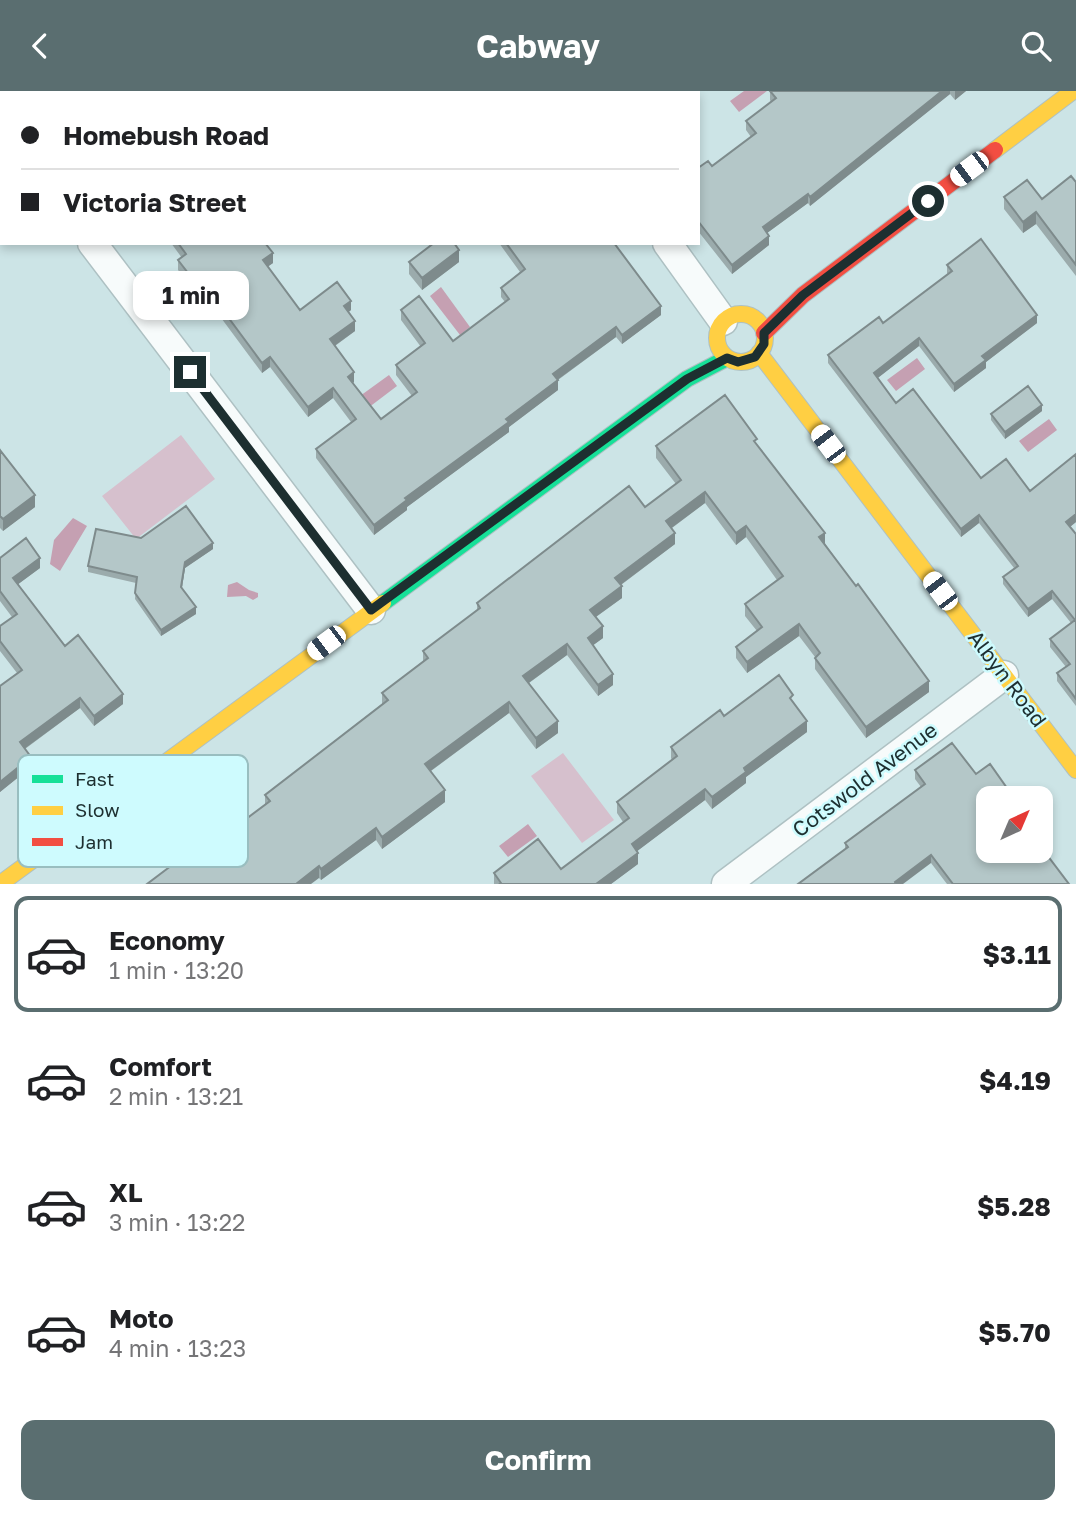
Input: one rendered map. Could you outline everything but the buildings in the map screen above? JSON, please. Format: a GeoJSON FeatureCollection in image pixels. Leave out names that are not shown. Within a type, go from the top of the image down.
{"type":"FeatureCollection","features":[{"type":"Feature","properties":{"kind":"main road"},"geometry":{"type":"LineString","coordinates":[[760,326],[1073,91]]}},
{"type":"Feature","properties":{"kind":"main road"},"geometry":{"type":"LineString","coordinates":[[175,755],[687,379],[723,342],[732,316],[741,314],[760,326],[764,344],[759,353],[744,362],[723,342]]}},
{"type":"Feature","properties":{"kind":"main road","name":"Albyn Road"},"geometry":{"type":"LineString","coordinates":[[759,353],[1076,770]]}},
{"type":"Feature","properties":{"kind":"main road"},"geometry":{"type":"LineString","coordinates":[[0,884],[23,867]]}},
{"type":"Feature","properties":{"kind":"street"},"geometry":{"type":"LineString","coordinates":[[94,245],[371,610]]}},
{"type":"Feature","properties":{"kind":"street"},"geometry":{"type":"LineString","coordinates":[[668,245],[723,342]]}},
{"type":"Feature","properties":{"kind":"street","name":"Cotswold Avenue"},"geometry":{"type":"LineString","coordinates":[[726,884],[1004,675]]}},
{"type":"Feature","properties":{"kind":"shaded area"},"geometry":{"type":"Polygon","coordinates":[[[744,91],[767,91],[739,112],[730,101],[744,91]]]}},
{"type":"Feature","properties":{"kind":"shaded area"},"geometry":{"type":"Polygon","coordinates":[[[441,287],[470,327],[460,335],[430,296],[441,287]]]}},
{"type":"Feature","properties":{"kind":"shaded area"},"geometry":{"type":"Polygon","coordinates":[[[917,358],[925,369],[896,391],[887,380],[917,358]]]}},
{"type":"Feature","properties":{"kind":"shaded area"},"geometry":{"type":"Polygon","coordinates":[[[389,375],[397,386],[368,408],[360,396],[389,375]]]}},
{"type":"Feature","properties":{"kind":"shaded area"},"geometry":{"type":"Polygon","coordinates":[[[1049,419],[1057,430],[1028,452],[1019,441],[1049,419]]]}},
{"type":"Feature","properties":{"kind":"shaded area"},"geometry":{"type":"Polygon","coordinates":[[[181,435],[215,479],[136,539],[102,496],[181,435]]]}},
{"type":"Feature","properties":{"kind":"shaded area"},"geometry":{"type":"Polygon","coordinates":[[[73,518],[87,526],[60,571],[50,564],[54,540],[73,518]]]}},
{"type":"Feature","properties":{"kind":"shaded area"},"geometry":{"type":"Polygon","coordinates":[[[237,582],[258,593],[258,597],[253,600],[246,596],[227,597],[228,585],[237,582]]]}},
{"type":"Feature","properties":{"kind":"shaded area"},"geometry":{"type":"Polygon","coordinates":[[[563,753],[614,820],[582,843],[531,776],[563,753]]]}},
{"type":"Feature","properties":{"kind":"shaded area"},"geometry":{"type":"Polygon","coordinates":[[[528,824],[537,836],[508,857],[499,846],[528,824]]]}},
{"type":"Feature","properties":{"kind":"traffic: fast"},"geometry":{"type":"LineString","coordinates":[[383,603],[687,379],[727,358]]}},
{"type":"Feature","properties":{"kind":"traffic: slow"},"geometry":{"type":"LineString","coordinates":[[995,150],[1073,91]]}},
{"type":"Feature","properties":{"kind":"traffic: slow"},"geometry":{"type":"LineString","coordinates":[[741,314],[758,321],[765,338],[758,355],[741,362],[724,355],[717,338],[724,321],[741,314]]}},
{"type":"Feature","properties":{"kind":"traffic: slow"},"geometry":{"type":"LineString","coordinates":[[759,353],[1076,770]]}},
{"type":"Feature","properties":{"kind":"traffic: slow"},"geometry":{"type":"LineString","coordinates":[[176,755],[383,603]]}},
{"type":"Feature","properties":{"kind":"traffic: slow"},"geometry":{"type":"LineString","coordinates":[[0,884],[23,867]]}},
{"type":"Feature","properties":{"kind":"traffic: jam"},"geometry":{"type":"LineString","coordinates":[[764,333],[803,295],[995,150]]}},
{"type":"Feature","properties":{"kind":"route"},"geometry":{"type":"LineString","coordinates":[[190,372],[371,610],[687,379],[727,358],[744,362],[755,357],[764,344],[764,333],[803,295],[928,201]]}}]}
